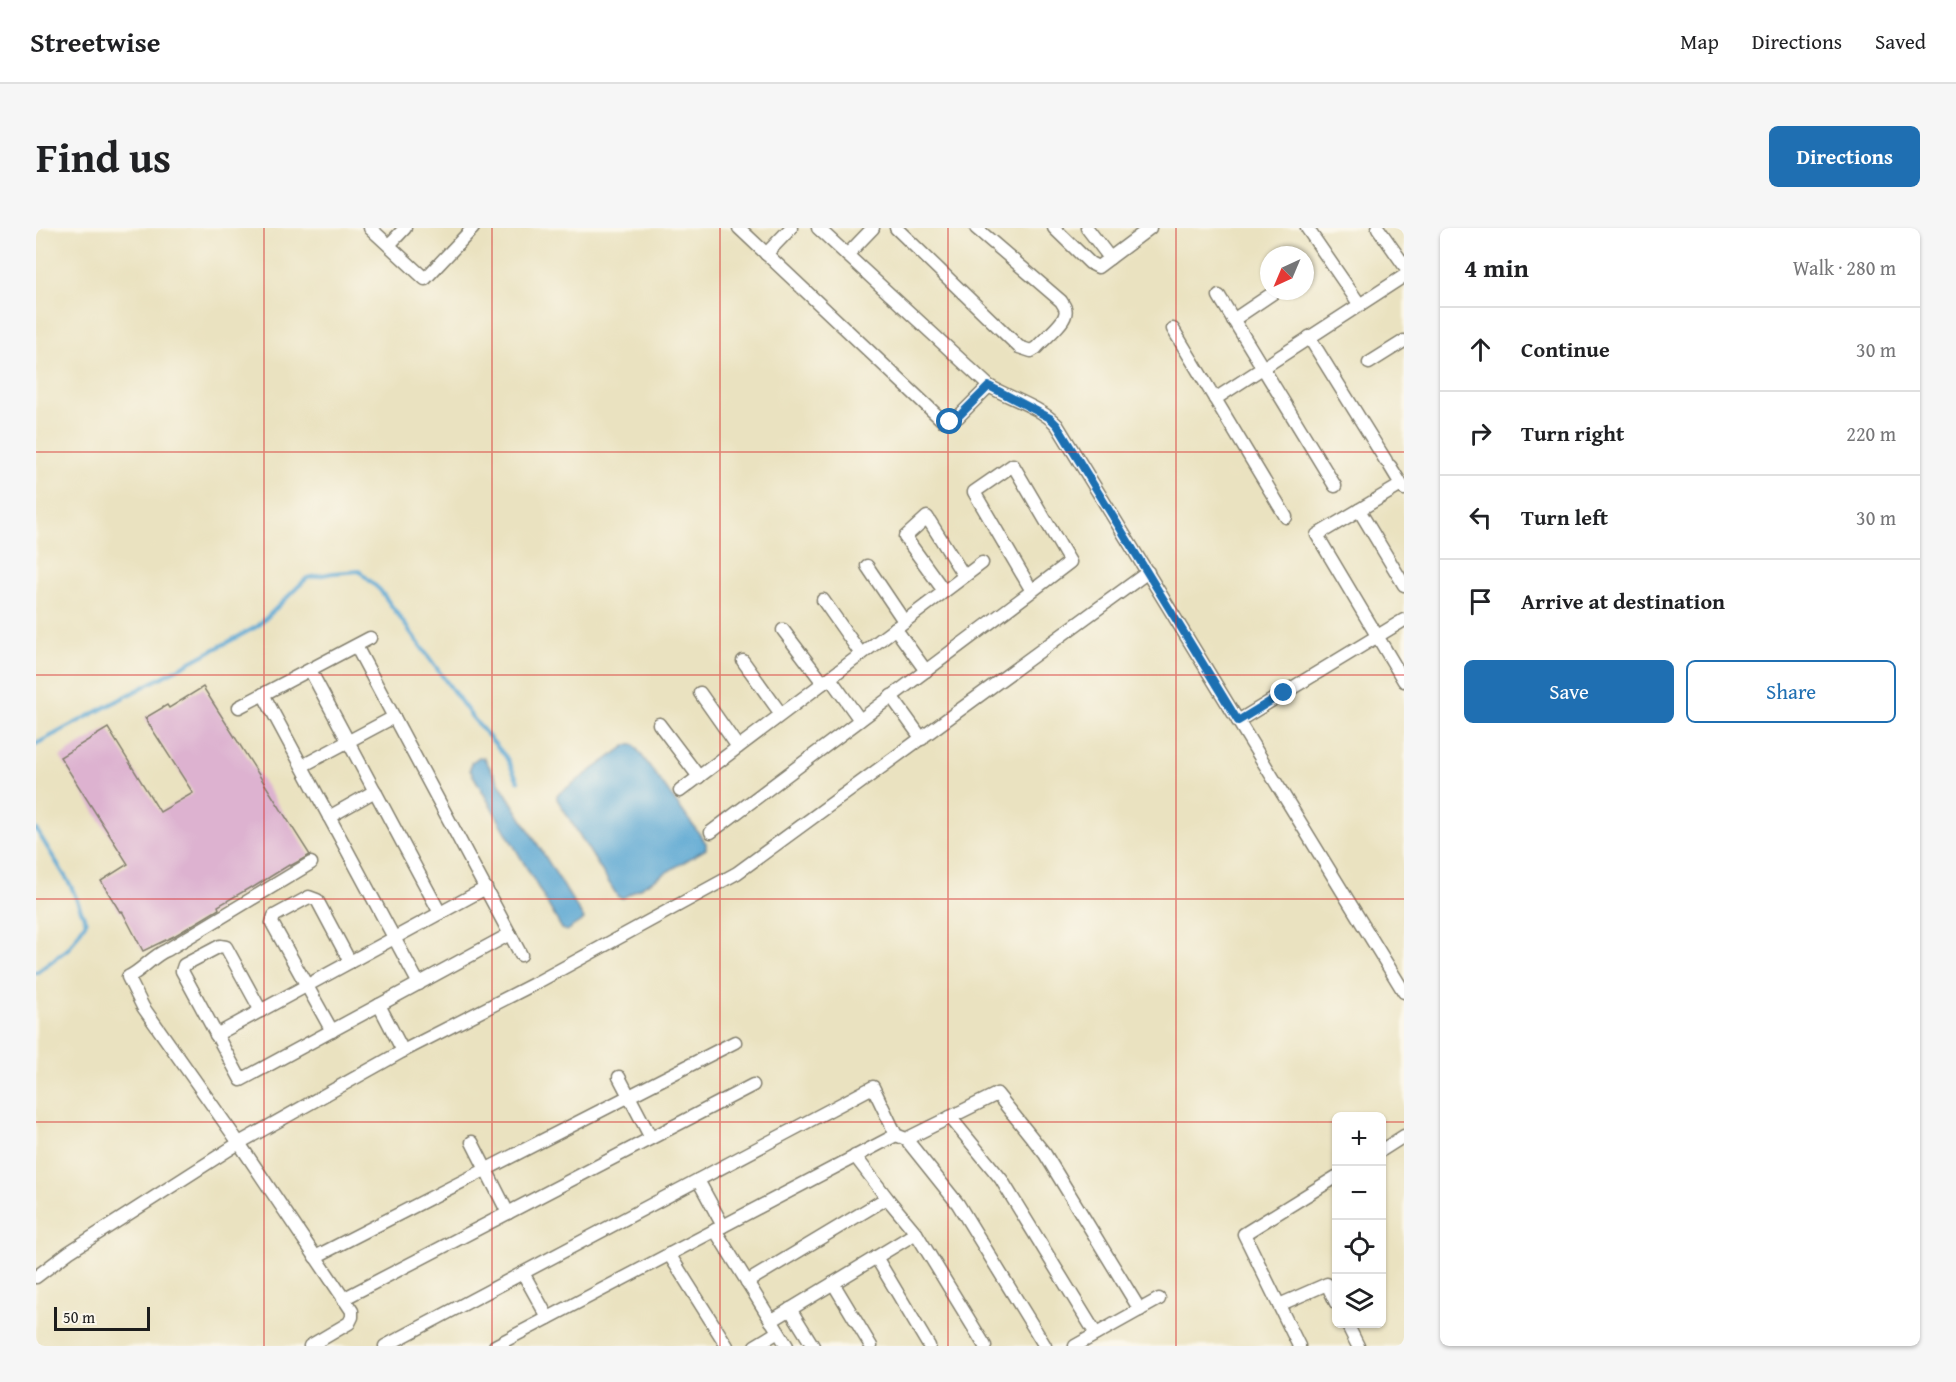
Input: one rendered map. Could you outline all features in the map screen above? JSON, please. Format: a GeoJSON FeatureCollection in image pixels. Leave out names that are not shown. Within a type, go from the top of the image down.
{"type":"FeatureCollection","features":[{"type":"Feature","properties":{"kind":"street"},"geometry":{"type":"LineString","coordinates":[[370,228],[425,279],[473,228]]}},
{"type":"Feature","properties":{"kind":"street"},"geometry":{"type":"LineString","coordinates":[[389,245],[405,228]]}},
{"type":"Feature","properties":{"kind":"street"},"geometry":{"type":"LineString","coordinates":[[739,228],[942,420],[950,422],[958,417],[989,386]]}},
{"type":"Feature","properties":{"kind":"street"},"geometry":{"type":"LineString","coordinates":[[766,254],[791,228]]}},
{"type":"Feature","properties":{"kind":"street"},"geometry":{"type":"LineString","coordinates":[[818,228],[989,386],[1040,411],[1057,425],[1404,992]]}},
{"type":"Feature","properties":{"kind":"street"},"geometry":{"type":"LineString","coordinates":[[847,255],[873,228]]}},
{"type":"Feature","properties":{"kind":"street"},"geometry":{"type":"LineString","coordinates":[[896,228],[1019,347],[1031,351],[1065,317],[1065,307],[1061,301],[976,228]]}},
{"type":"Feature","properties":{"kind":"street"},"geometry":{"type":"LineString","coordinates":[[1054,228],[1095,267],[1150,228]]}},
{"type":"Feature","properties":{"kind":"street"},"geometry":{"type":"LineString","coordinates":[[1087,228],[1110,258]]}},
{"type":"Feature","properties":{"kind":"street"},"geometry":{"type":"LineString","coordinates":[[1307,228],[1360,305]]}},
{"type":"Feature","properties":{"kind":"street"},"geometry":{"type":"LineString","coordinates":[[1378,228],[1404,265]]}},
{"type":"Feature","properties":{"kind":"street"},"geometry":{"type":"LineString","coordinates":[[1215,399],[1404,276]]}},
{"type":"Feature","properties":{"kind":"street"},"geometry":{"type":"LineString","coordinates":[[1219,296],[1335,486]]}},
{"type":"Feature","properties":{"kind":"street"},"geometry":{"type":"LineString","coordinates":[[1233,320],[1263,300]]}},
{"type":"Feature","properties":{"kind":"street"},"geometry":{"type":"LineString","coordinates":[[1173,329],[1286,517]]}},
{"type":"Feature","properties":{"kind":"street"},"geometry":{"type":"LineString","coordinates":[[1310,337],[1403,487],[1317,535],[1404,681]]}},
{"type":"Feature","properties":{"kind":"street"},"geometry":{"type":"LineString","coordinates":[[1370,363],[1404,341]]}},
{"type":"Feature","properties":{"kind":"street"},"geometry":{"type":"LineString","coordinates":[[711,832],[891,696],[1032,591],[1070,562],[1013,465],[974,492],[1032,591]]}},
{"type":"Feature","properties":{"kind":"street"},"geometry":{"type":"LineString","coordinates":[[1359,510],[1404,585]]}},
{"type":"Feature","properties":{"kind":"street"},"geometry":{"type":"LineString","coordinates":[[944,591],[905,537],[927,517],[964,576]]}},
{"type":"Feature","properties":{"kind":"street"},"geometry":{"type":"LineString","coordinates":[[680,791],[982,562]]}},
{"type":"Feature","properties":{"kind":"street"},"geometry":{"type":"LineString","coordinates":[[867,566],[926,670]]}},
{"type":"Feature","properties":{"kind":"street"},"geometry":{"type":"LineString","coordinates":[[36,1277],[69,1252],[239,1143],[403,1051],[534,984],[737,873],[1148,572]]}},
{"type":"Feature","properties":{"kind":"street"},"geometry":{"type":"LineString","coordinates":[[823,600],[861,654]]}},
{"type":"Feature","properties":{"kind":"street"},"geometry":{"type":"LineString","coordinates":[[1238,721],[1404,620]]}},
{"type":"Feature","properties":{"kind":"street"},"geometry":{"type":"LineString","coordinates":[[783,630],[860,720]]}},
{"type":"Feature","properties":{"kind":"street"},"geometry":{"type":"LineString","coordinates":[[239,707],[370,638]]}},
{"type":"Feature","properties":{"kind":"street"},"geometry":{"type":"LineString","coordinates":[[356,646],[521,955]]}},
{"type":"Feature","properties":{"kind":"street"},"geometry":{"type":"LineString","coordinates":[[743,661],[782,714]]}},
{"type":"Feature","properties":{"kind":"street"},"geometry":{"type":"LineString","coordinates":[[310,670],[440,913]]}},
{"type":"Feature","properties":{"kind":"street"},"geometry":{"type":"LineString","coordinates":[[700,693],[738,747]]}},
{"type":"Feature","properties":{"kind":"street"},"geometry":{"type":"LineString","coordinates":[[263,694],[419,984]]}},
{"type":"Feature","properties":{"kind":"street"},"geometry":{"type":"LineString","coordinates":[[891,696],[922,739]]}},
{"type":"Feature","properties":{"kind":"street"},"geometry":{"type":"LineString","coordinates":[[302,766],[394,717]]}},
{"type":"Feature","properties":{"kind":"street"},"geometry":{"type":"LineString","coordinates":[[660,724],[699,777]]}},
{"type":"Feature","properties":{"kind":"street"},"geometry":{"type":"LineString","coordinates":[[329,817],[375,791]]}},
{"type":"Feature","properties":{"kind":"street"},"geometry":{"type":"LineString","coordinates":[[310,1346],[351,1321],[352,1311],[239,1143],[143,1007],[128,976],[137,972],[157,954],[168,950],[311,863]]}},
{"type":"Feature","properties":{"kind":"street"},"geometry":{"type":"LineString","coordinates":[[216,1035],[486,888]]}},
{"type":"Feature","properties":{"kind":"street"},"geometry":{"type":"LineString","coordinates":[[332,1031],[272,922],[274,916],[309,897],[317,900],[350,962]]}},
{"type":"Feature","properties":{"kind":"street"},"geometry":{"type":"LineString","coordinates":[[261,1011],[226,947],[219,946],[184,965],[182,971],[241,1080],[510,934]]}},
{"type":"Feature","properties":{"kind":"street"},"geometry":{"type":"LineString","coordinates":[[379,1005],[403,1051]]}},
{"type":"Feature","properties":{"kind":"street"},"geometry":{"type":"LineString","coordinates":[[315,1257],[735,1042]]}},
{"type":"Feature","properties":{"kind":"street"},"geometry":{"type":"LineString","coordinates":[[619,1077],[651,1138]]}},
{"type":"Feature","properties":{"kind":"street"},"geometry":{"type":"LineString","coordinates":[[344,1299],[753,1085]]}},
{"type":"Feature","properties":{"kind":"street"},"geometry":{"type":"LineString","coordinates":[[385,1346],[873,1087],[901,1137],[958,1204],[1045,1346]]}},
{"type":"Feature","properties":{"kind":"street"},"geometry":{"type":"LineString","coordinates":[[495,1346],[855,1156],[950,1117],[997,1094],[1045,1154],[1140,1310]]}},
{"type":"Feature","properties":{"kind":"street"},"geometry":{"type":"LineString","coordinates":[[950,1117],[1001,1179],[1092,1340]]}},
{"type":"Feature","properties":{"kind":"street"},"geometry":{"type":"LineString","coordinates":[[1386,1147],[1404,1136]]}},
{"type":"Feature","properties":{"kind":"street"},"geometry":{"type":"LineString","coordinates":[[472,1143],[508,1213]]}},
{"type":"Feature","properties":{"kind":"street"},"geometry":{"type":"LineString","coordinates":[[855,1156],[916,1233],[986,1346]]}},
{"type":"Feature","properties":{"kind":"street"},"geometry":{"type":"LineString","coordinates":[[1299,1346],[1244,1234],[1332,1179]]}},
{"type":"Feature","properties":{"kind":"street"},"geometry":{"type":"LineString","coordinates":[[698,1180],[719,1228],[747,1282],[787,1346]]}},
{"type":"Feature","properties":{"kind":"street"},"geometry":{"type":"LineString","coordinates":[[747,1282],[886,1198]]}},
{"type":"Feature","properties":{"kind":"street"},"geometry":{"type":"LineString","coordinates":[[771,1321],[916,1233]]}},
{"type":"Feature","properties":{"kind":"street"},"geometry":{"type":"LineString","coordinates":[[669,1254],[727,1346]]}},
{"type":"Feature","properties":{"kind":"street"},"geometry":{"type":"LineString","coordinates":[[876,1257],[929,1346]]}},
{"type":"Feature","properties":{"kind":"street"},"geometry":{"type":"LineString","coordinates":[[523,1273],[548,1318]]}},
{"type":"Feature","properties":{"kind":"street"},"geometry":{"type":"LineString","coordinates":[[833,1283],[871,1346]]}},
{"type":"Feature","properties":{"kind":"street"},"geometry":{"type":"LineString","coordinates":[[1279,1305],[1327,1284],[1332,1295]]}},
{"type":"Feature","properties":{"kind":"street"},"geometry":{"type":"LineString","coordinates":[[1075,1346],[1092,1340],[1159,1299]]}},
{"type":"Feature","properties":{"kind":"street"},"geometry":{"type":"LineString","coordinates":[[790,1309],[813,1346]]}},
{"type":"Feature","properties":{"kind":"street"},"geometry":{"type":"LineString","coordinates":[[1349,1328],[1358,1346]]}},
{"type":"Feature","properties":{"kind":"street"},"geometry":{"type":"LineString","coordinates":[[756,1346],[778,1332]]}},
{"type":"Feature","properties":{"kind":"water"},"geometry":{"type":"Polygon","coordinates":[[[627,745],[634,745],[706,843],[706,849],[623,898],[618,897],[557,799],[557,795],[627,745]]]}},
{"type":"Feature","properties":{"kind":"water"},"geometry":{"type":"Polygon","coordinates":[[[479,757],[484,758],[584,919],[566,931],[562,929],[470,770],[471,763],[479,757]]]}},
{"type":"Feature","properties":{"kind":"building"},"geometry":{"type":"Polygon","coordinates":[[[203,687],[310,855],[218,906],[219,909],[174,936],[143,951],[122,911],[120,912],[101,881],[128,864],[60,757],[108,728],[160,812],[193,793],[145,718],[167,705],[169,708],[203,687]]]}},
{"type":"Feature","properties":{"kind":"waterway"},"geometry":{"type":"LineString","coordinates":[[36,744],[258,626],[307,578],[359,571],[380,590],[472,717],[506,757],[518,781]]}},
{"type":"Feature","properties":{"kind":"waterway"},"geometry":{"type":"LineString","coordinates":[[36,829],[71,886],[86,922],[69,948],[36,973]]}},
{"type":"Feature","properties":{"kind":"route"},"geometry":{"type":"LineString","coordinates":[[950,422],[989,386],[1050,418],[1057,425],[1238,721],[1284,693]]}}]}
